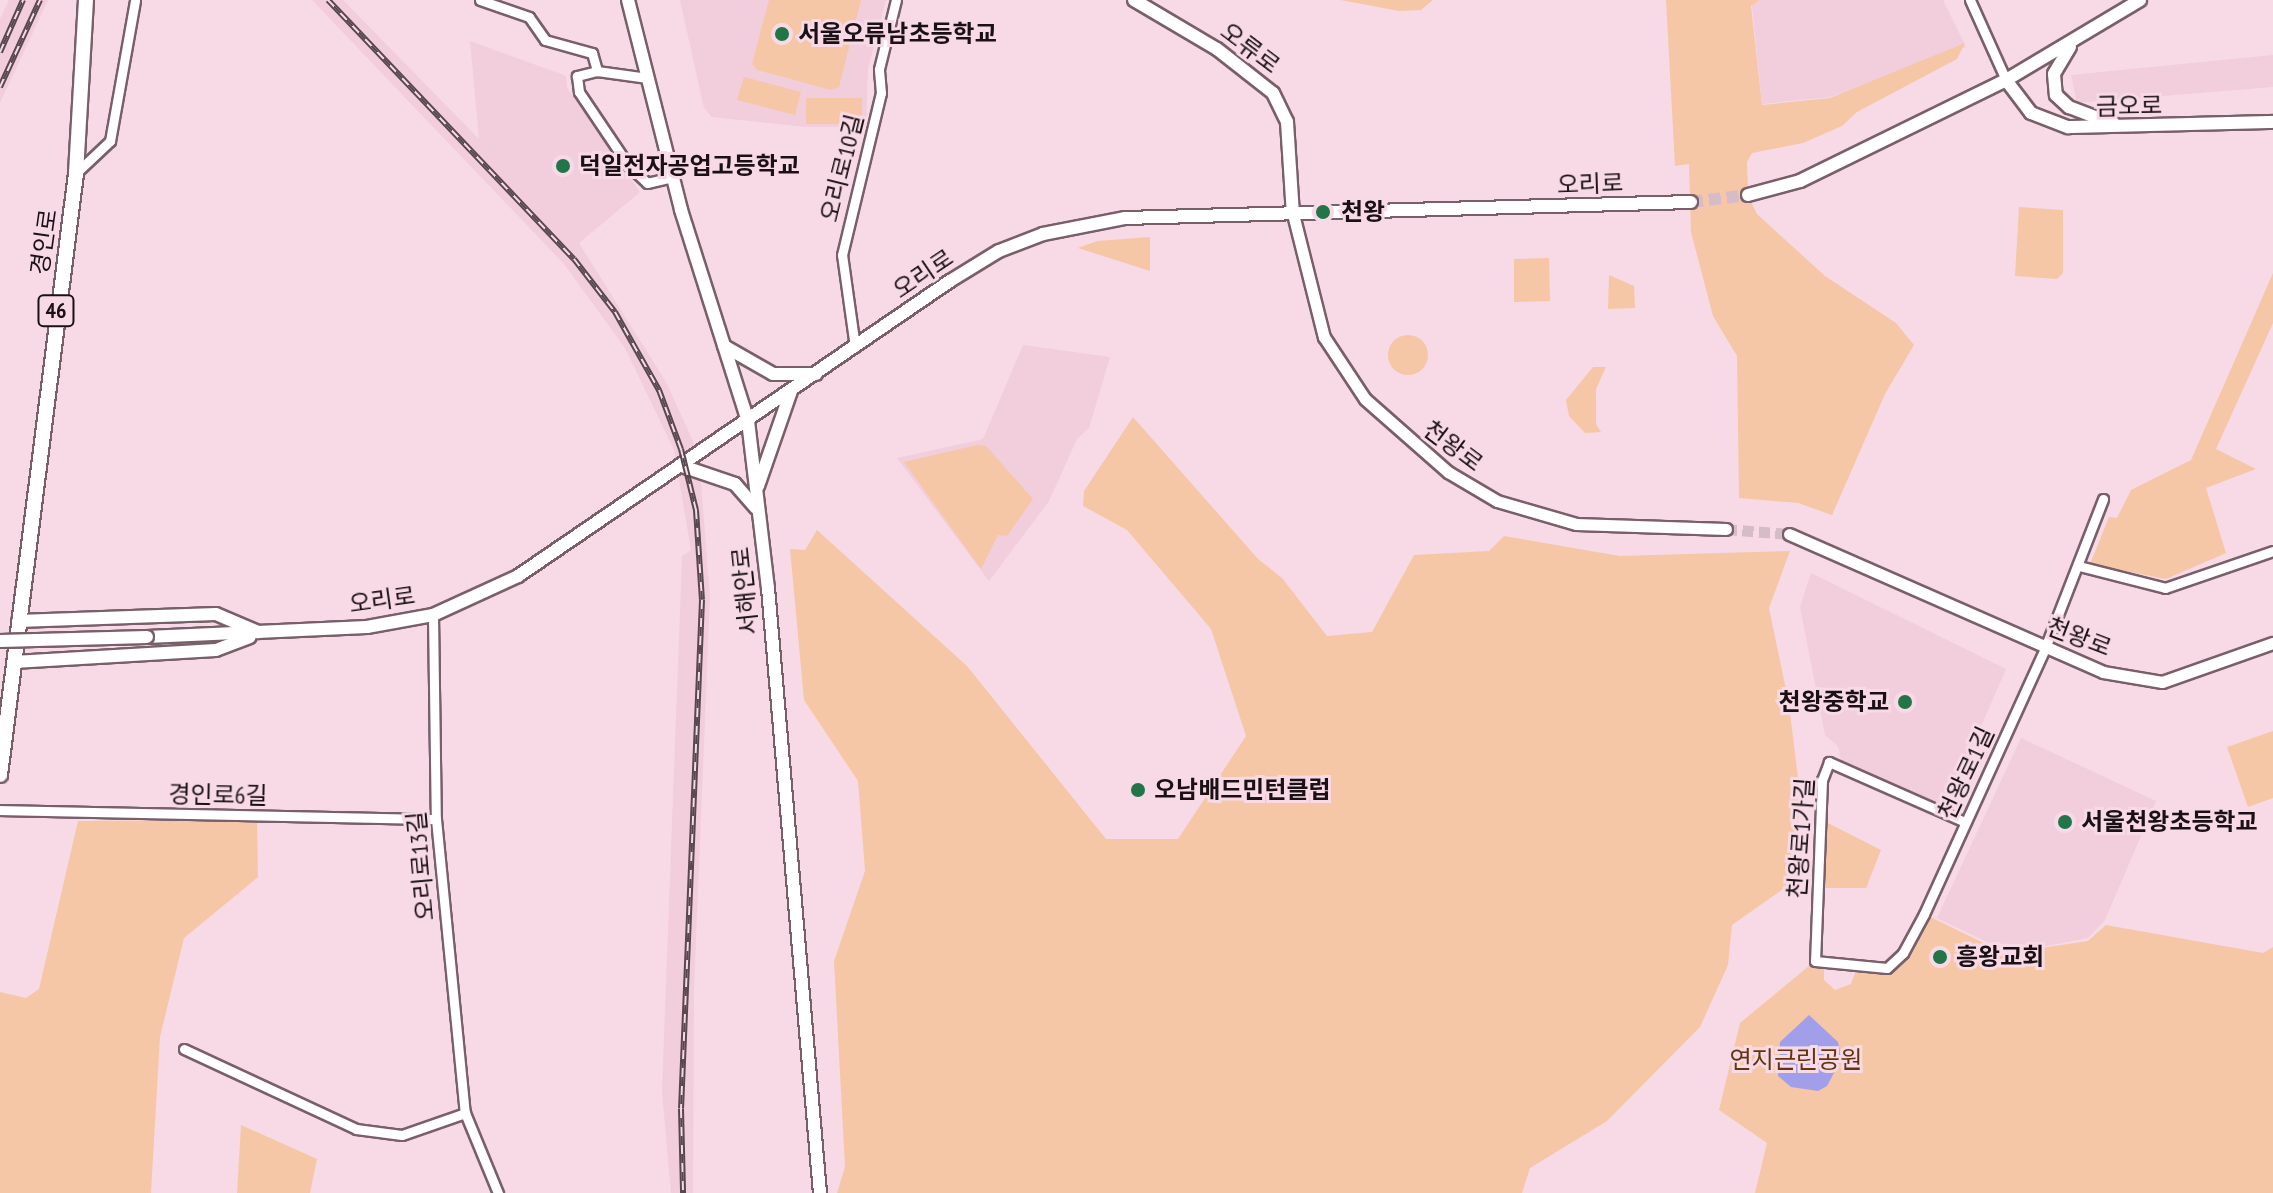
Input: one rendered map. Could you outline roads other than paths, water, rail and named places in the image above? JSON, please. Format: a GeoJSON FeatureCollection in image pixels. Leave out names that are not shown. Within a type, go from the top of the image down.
{"type":"FeatureCollection","features":[{"type":"Feature","properties":{"kind":"main road","name":"경인로"},"geometry":{"type":"LineString","coordinates":[[0,775],[76,173],[86,0]]}},
{"type":"Feature","properties":{"kind":"main road","name":"서해안로"},"geometry":{"type":"LineString","coordinates":[[628,0],[672,177],[748,421],[759,511],[820,1193]]}},
{"type":"Feature","properties":{"kind":"main road","name":"오류로"},"geometry":{"type":"LineString","coordinates":[[1134,0],[1217,49],[1273,93],[1287,122],[1293,214]]}},
{"type":"Feature","properties":{"kind":"main road"},"geometry":{"type":"LineString","coordinates":[[1748,195],[1800,181],[2006,80],[2140,0]]}},
{"type":"Feature","properties":{"kind":"main road"},"geometry":{"type":"LineString","coordinates":[[2078,39],[2056,65],[2056,95],[2069,107],[2127,129]]}},
{"type":"Feature","properties":{"kind":"main road","name":"금오로"},"geometry":{"type":"LineString","coordinates":[[2006,80],[2020,103],[2042,120],[2068,127],[2127,129],[2273,122]]}},
{"type":"Feature","properties":{"kind":"main road","name":"오리로"},"geometry":{"type":"LineString","coordinates":[[0,641],[367,627],[433,615],[518,576],[999,251],[1043,234],[1125,218],[1691,202]]}},
{"type":"Feature","properties":{"kind":"main road"},"geometry":{"type":"LineString","coordinates":[[724,346],[773,374],[816,374]]}},
{"type":"Feature","properties":{"kind":"main road"},"geometry":{"type":"LineString","coordinates":[[756,491],[791,391]]}},
{"type":"Feature","properties":{"kind":"main road"},"geometry":{"type":"LineString","coordinates":[[682,466],[735,484],[759,511]]}},
{"type":"Feature","properties":{"kind":"main road","name":"오리로"},"geometry":{"type":"LineString","coordinates":[[18,621],[216,614],[260,633]]}},
{"type":"Feature","properties":{"kind":"main road","name":"오리로"},"geometry":{"type":"LineString","coordinates":[[14,662],[216,650],[260,633]]}},
{"type":"Feature","properties":{"kind":"street"},"geometry":{"type":"LineString","coordinates":[[76,173],[110,141],[135,0]]}},
{"type":"Feature","properties":{"kind":"street"},"geometry":{"type":"LineString","coordinates":[[480,0],[529,17],[545,40],[592,53],[597,71]]}},
{"type":"Feature","properties":{"kind":"street","name":"오리로10길"},"geometry":{"type":"LineString","coordinates":[[855,347],[842,255],[881,93],[879,69],[896,0]]}},
{"type":"Feature","properties":{"kind":"street"},"geometry":{"type":"LineString","coordinates":[[1970,0],[2006,80]]}},
{"type":"Feature","properties":{"kind":"street"},"geometry":{"type":"LineString","coordinates":[[648,78],[597,71],[577,76],[579,92],[628,165],[647,183],[672,177]]}},
{"type":"Feature","properties":{"kind":"street","name":"천왕로"},"geometry":{"type":"LineString","coordinates":[[1293,214],[1314,313],[1330,346],[1365,399],[1448,472],[1497,501],[1576,524],[1726,529]]}},
{"type":"Feature","properties":{"kind":"street","name":"천왕로1길"},"geometry":{"type":"LineString","coordinates":[[1858,965],[1887,968],[1903,953],[1924,914],[2045,648],[2103,499]]}},
{"type":"Feature","properties":{"kind":"street","name":"천왕로"},"geometry":{"type":"LineString","coordinates":[[1789,534],[2103,672],[2162,682],[2273,643]]}},
{"type":"Feature","properties":{"kind":"street"},"geometry":{"type":"LineString","coordinates":[[2079,566],[2165,588],[2273,551]]}},
{"type":"Feature","properties":{"kind":"street","name":"오리로13길"},"geometry":{"type":"LineString","coordinates":[[433,615],[436,819],[465,1113],[498,1193]]}},
{"type":"Feature","properties":{"kind":"street","name":"천왕로1가길"},"geometry":{"type":"LineString","coordinates":[[1858,965],[1815,961],[1816,864],[1822,780],[1829,762],[1965,822]]}},
{"type":"Feature","properties":{"kind":"street","name":"경인로6길"},"geometry":{"type":"LineString","coordinates":[[0,810],[436,819]]}},
{"type":"Feature","properties":{"kind":"street"},"geometry":{"type":"LineString","coordinates":[[184,1049],[356,1129],[402,1135],[465,1113]]}},
{"type":"Feature","properties":{"kind":"tunnel"},"geometry":{"type":"LineString","coordinates":[[1691,202],[1748,195]]}},
{"type":"Feature","properties":{"kind":"tunnel"},"geometry":{"type":"LineString","coordinates":[[1726,529],[1789,534]]}},
{"type":"Feature","properties":{"kind":"railway"},"geometry":{"type":"LineString","coordinates":[[0,52],[23,0]]}},
{"type":"Feature","properties":{"kind":"railway"},"geometry":{"type":"LineString","coordinates":[[0,87],[40,0]]}},
{"type":"Feature","properties":{"kind":"railway"},"geometry":{"type":"LineString","coordinates":[[328,0],[574,259],[615,312],[659,390],[681,449],[696,510],[702,600],[681,1109],[683,1193]]}},
{"type":"Feature","properties":{"kind":"place","name":"서울오류남초등학교"},"geometry":{"type":"Point","coordinates":[782,34]}},
{"type":"Feature","properties":{"kind":"place","name":"덕일전자공업고등학교"},"geometry":{"type":"Point","coordinates":[563,166]}},
{"type":"Feature","properties":{"kind":"place","name":"천왕"},"geometry":{"type":"Point","coordinates":[1323,212]}},
{"type":"Feature","properties":{"kind":"place","name":"천왕중학교"},"geometry":{"type":"Point","coordinates":[1905,702]}},
{"type":"Feature","properties":{"kind":"place","name":"오남배드민턴클럽"},"geometry":{"type":"Point","coordinates":[1138,790]}},
{"type":"Feature","properties":{"kind":"place","name":"서울천왕초등학교"},"geometry":{"type":"Point","coordinates":[2065,822]}},
{"type":"Feature","properties":{"kind":"place","name":"흥왕교회"},"geometry":{"type":"Point","coordinates":[1940,957]}},
{"type":"Feature","properties":{"kind":"park label","name":"연지근린공원"},"geometry":{"type":"Point","coordinates":[1796,1060]}}]}
